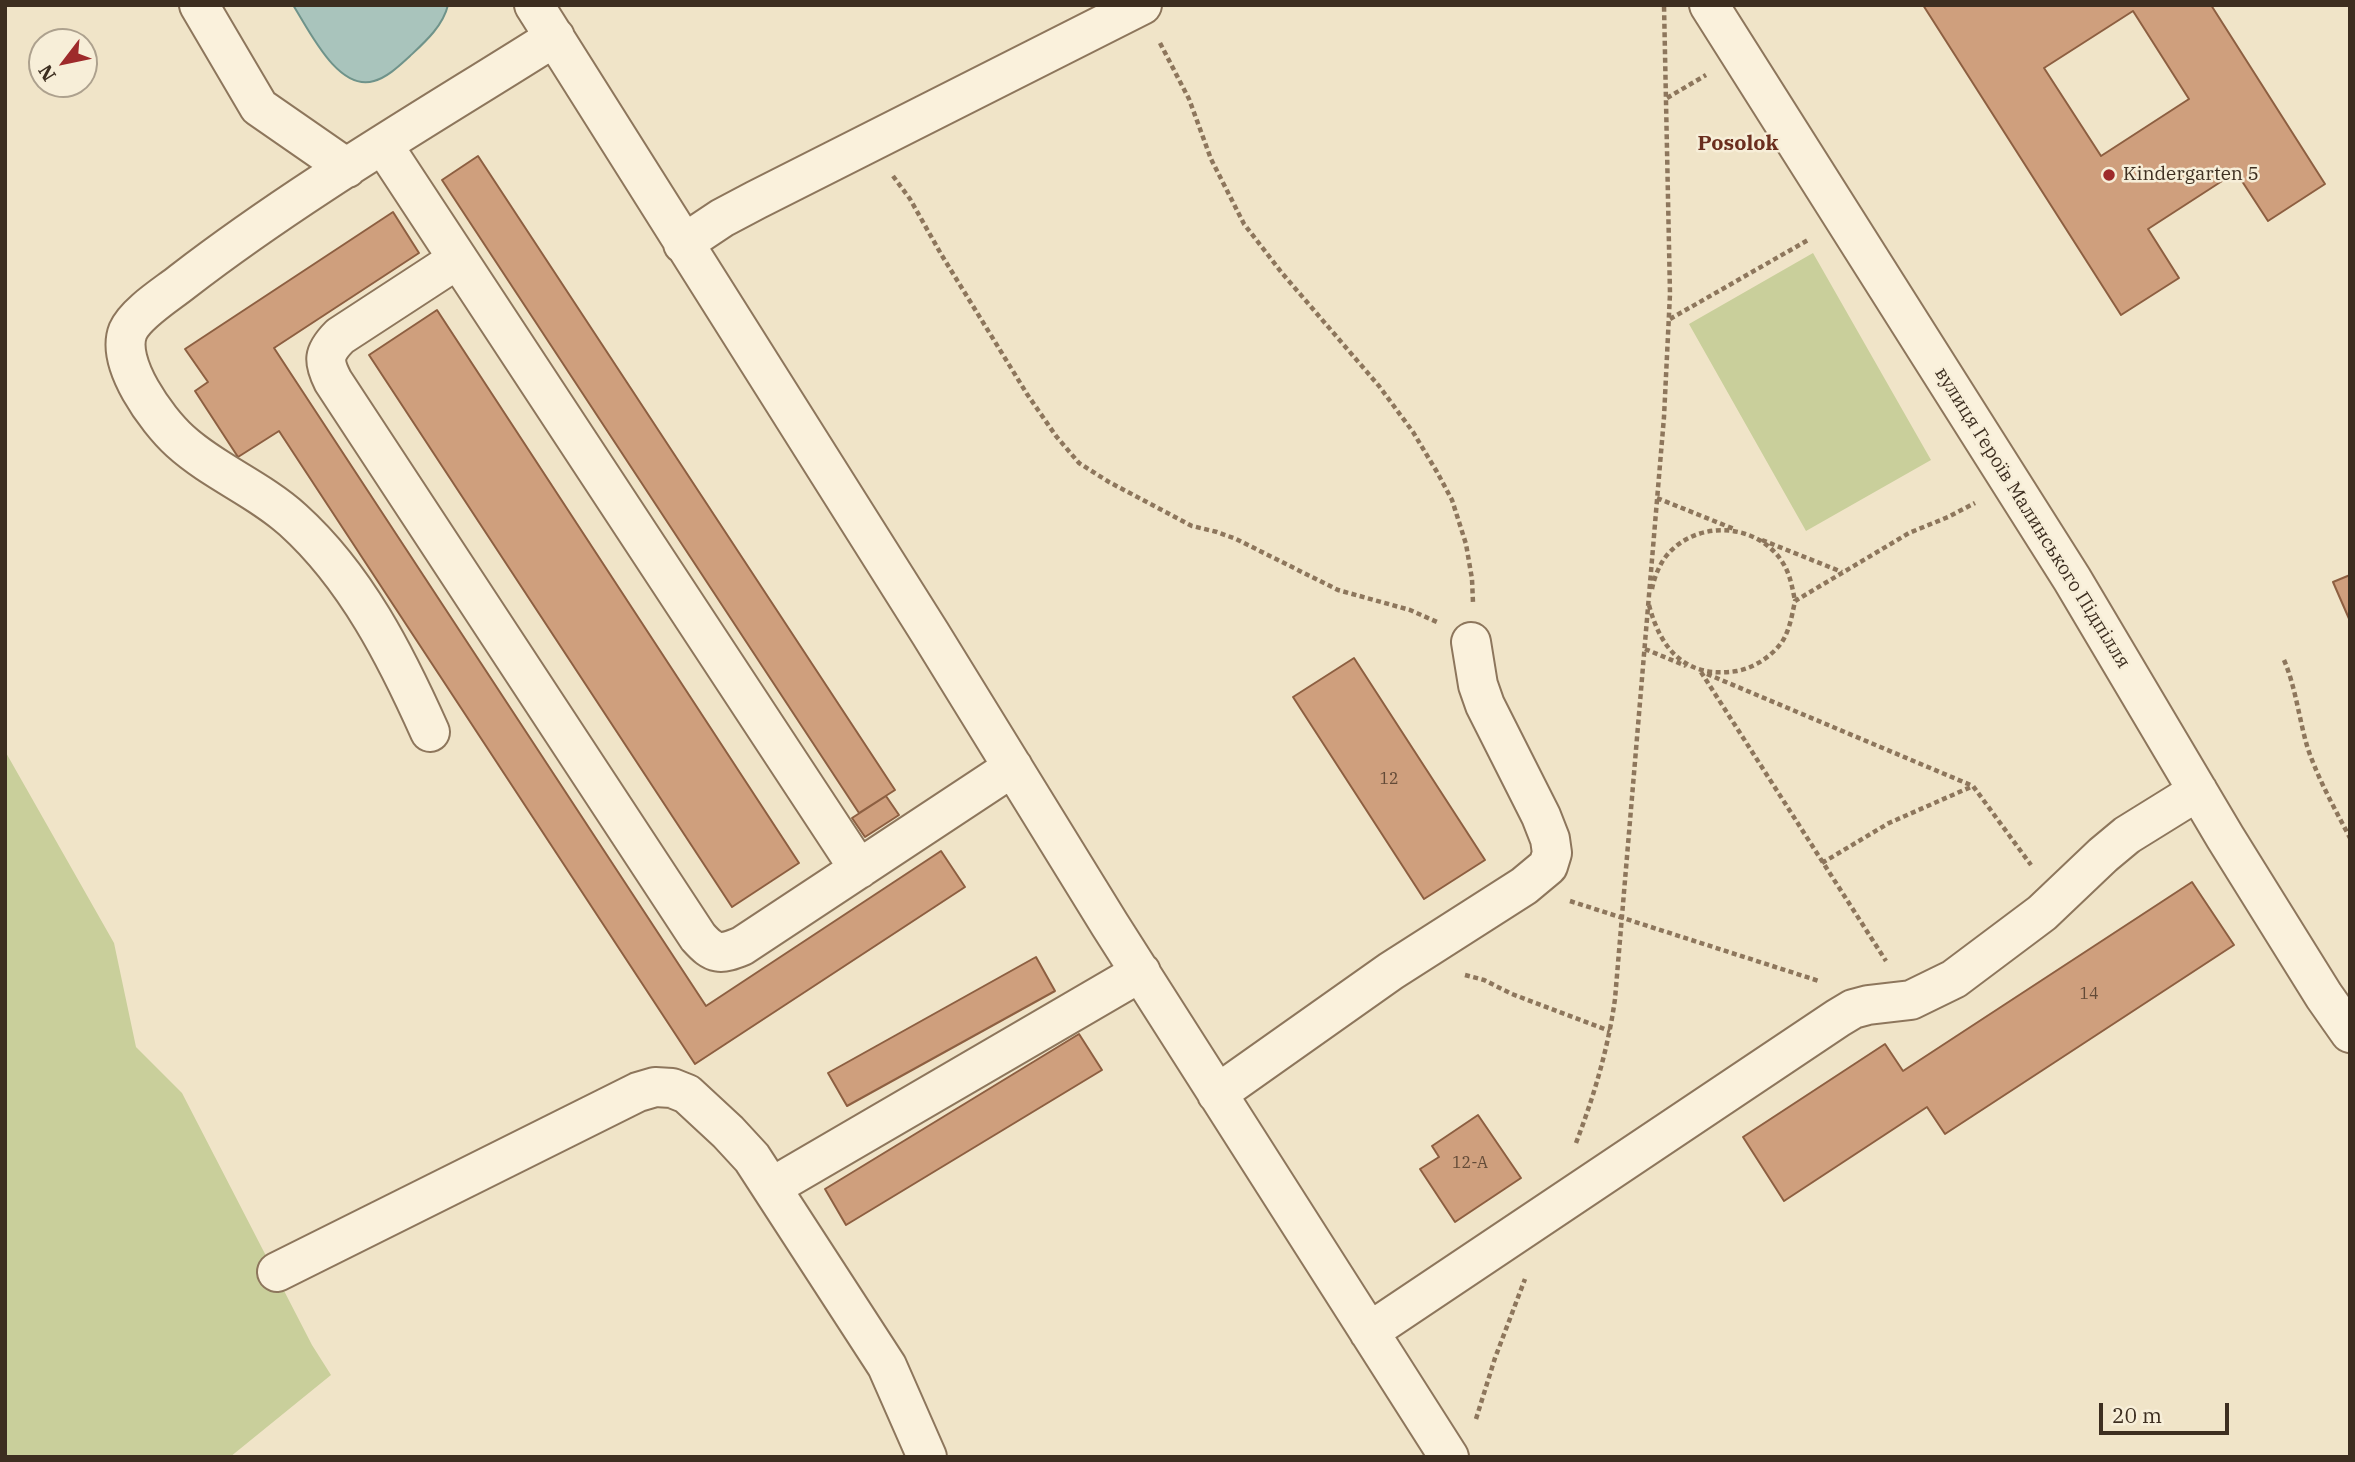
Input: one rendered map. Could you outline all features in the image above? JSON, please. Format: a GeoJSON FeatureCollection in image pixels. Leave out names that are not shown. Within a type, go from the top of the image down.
{"type":"FeatureCollection","features":[{"type":"Feature","properties":{"kind":"street"},"geometry":{"type":"LineString","coordinates":[[199,5],[259,107],[347,168]]}},
{"type":"Feature","properties":{"kind":"street"},"geometry":{"type":"LineString","coordinates":[[534,5],[1217,1094],[1449,1457]]}},
{"type":"Feature","properties":{"kind":"street","name":"вулиця Героїв Малинського Підпілля"},"geometry":{"type":"LineString","coordinates":[[1709,5],[2072,579],[2198,791],[2324,996],[2350,1032]]}},
{"type":"Feature","properties":{"kind":"street"},"geometry":{"type":"LineString","coordinates":[[683,243],[722,218],[863,146],[1086,18],[1141,6]]}},
{"type":"Feature","properties":{"kind":"street"},"geometry":{"type":"LineString","coordinates":[[430,732],[388,646],[357,595],[292,519],[180,441],[163,422],[136,380],[128,362],[125,345],[128,330],[137,318],[211,260],[347,168],[555,37]]}},
{"type":"Feature","properties":{"kind":"street"},"geometry":{"type":"LineString","coordinates":[[383,145],[859,869]]}},
{"type":"Feature","properties":{"kind":"street"},"geometry":{"type":"LineString","coordinates":[[458,259],[340,337],[329,347],[325,366],[691,926],[710,950],[725,953],[742,946],[1013,767]]}},
{"type":"Feature","properties":{"kind":"street"},"geometry":{"type":"LineString","coordinates":[[1217,1094],[1323,1017],[1524,886],[1548,866],[1552,853],[1550,839],[1485,705],[1478,685],[1471,642]]}},
{"type":"Feature","properties":{"kind":"street"},"geometry":{"type":"LineString","coordinates":[[1370,1332],[1853,1009],[1911,1000],[1954,979],[2042,913],[2127,835],[2198,791]]}},
{"type":"Feature","properties":{"kind":"street"},"geometry":{"type":"LineString","coordinates":[[772,1187],[1141,972]]}},
{"type":"Feature","properties":{"kind":"street"},"geometry":{"type":"LineString","coordinates":[[277,1272],[638,1092],[655,1087],[672,1088],[695,1100],[752,1158],[887,1366],[927,1457]]}},
{"type":"Feature","properties":{"kind":"path"},"geometry":{"type":"LineString","coordinates":[[1574,1149],[1610,1031],[1649,601],[1669,320],[1664,5]]}},
{"type":"Feature","properties":{"kind":"path"},"geometry":{"type":"LineString","coordinates":[[863,146],[905,192],[1027,394],[1056,436],[1079,463],[1192,527],[1236,539],[1338,590],[1410,610],[1471,642],[1473,606],[1470,563],[1452,500],[1413,432],[1379,386],[1282,273],[1244,224],[1211,159],[1189,99],[1141,6]]}},
{"type":"Feature","properties":{"kind":"path"},"geometry":{"type":"LineString","coordinates":[[1669,320],[1845,219]]}},
{"type":"Feature","properties":{"kind":"path"},"geometry":{"type":"LineString","coordinates":[[1795,601],[1909,533],[1964,510],[2010,481]]}},
{"type":"Feature","properties":{"kind":"path"},"geometry":{"type":"LineString","coordinates":[[1657,499],[1842,572]]}},
{"type":"Feature","properties":{"kind":"path"},"geometry":{"type":"LineString","coordinates":[[1701,672],[1745,670],[1765,659],[1781,643],[1791,623],[1795,601],[1791,579],[1780,559],[1764,543],[1744,533],[1722,529],[1700,533],[1680,543],[1664,560],[1654,579],[1649,601],[1654,624],[1665,644],[1681,660],[1701,672],[1911,1000]]}},
{"type":"Feature","properties":{"kind":"path"},"geometry":{"type":"LineString","coordinates":[[1645,649],[1973,786],[2057,900]]}},
{"type":"Feature","properties":{"kind":"path"},"geometry":{"type":"LineString","coordinates":[[2284,660],[2294,686],[2308,749],[2328,797],[2350,838]]}},
{"type":"Feature","properties":{"kind":"path"},"geometry":{"type":"LineString","coordinates":[[1822,863],[1889,823],[1973,786]]}},
{"type":"Feature","properties":{"kind":"path"},"geometry":{"type":"LineString","coordinates":[[1524,886],[1822,982],[1843,994],[1853,1009]]}},
{"type":"Feature","properties":{"kind":"path"},"geometry":{"type":"LineString","coordinates":[[1407,961],[1419,970],[1455,973],[1485,980],[1512,995],[1610,1031]]}},
{"type":"Feature","properties":{"kind":"path"},"geometry":{"type":"LineString","coordinates":[[1476,1420],[1495,1358],[1525,1278]]}},
{"type":"Feature","properties":{"kind":"green space"},"geometry":{"type":"Polygon","coordinates":[[[1813,253],[1931,460],[1806,531],[1689,324],[1813,253]]]}},
{"type":"Feature","properties":{"kind":"green space"},"geometry":{"type":"Polygon","coordinates":[[[5,751],[114,943],[136,1047],[182,1093],[312,1345],[331,1375],[230,1457],[5,1457],[5,751]]]}},
{"type":"Feature","properties":{"kind":"water"},"geometry":{"type":"Polygon","coordinates":[[[293,5],[448,5],[433,33],[402,63],[379,79],[361,82],[348,77],[326,56],[293,5]]]}},
{"type":"Feature","properties":{"kind":"building"},"geometry":{"type":"Polygon","coordinates":[[[1923,5],[2211,5],[2325,184],[2268,221],[2236,172],[2148,229],[2179,278],[2121,315],[1923,5]],[[2133,11],[2044,68],[2101,156],[2189,99],[2133,11]]]}},
{"type":"Feature","properties":{"kind":"building"},"geometry":{"type":"Polygon","coordinates":[[[478,156],[895,790],[859,813],[442,180],[478,156]]]}},
{"type":"Feature","properties":{"kind":"building"},"geometry":{"type":"Polygon","coordinates":[[[393,212],[419,253],[274,348],[706,1006],[941,851],[965,887],[695,1064],[279,431],[238,457],[195,391],[208,382],[185,349],[393,212]]]}},
{"type":"Feature","properties":{"kind":"building"},"geometry":{"type":"Polygon","coordinates":[[[437,310],[799,863],[732,907],[369,355],[437,310]]]}},
{"type":"Feature","properties":{"kind":"building"},"geometry":{"type":"Polygon","coordinates":[[[2350,575],[2350,621],[2333,582],[2350,575]]]}},
{"type":"Feature","properties":{"kind":"building"},"geometry":{"type":"Polygon","coordinates":[[[1354,658],[1485,860],[1424,899],[1293,697],[1354,658]]]}},
{"type":"Feature","properties":{"kind":"building"},"geometry":{"type":"Polygon","coordinates":[[[886,796],[899,815],[865,837],[852,818],[886,796]]]}},
{"type":"Feature","properties":{"kind":"building"},"geometry":{"type":"Polygon","coordinates":[[[2192,882],[2234,945],[1945,1134],[1927,1107],[1784,1201],[1743,1137],[1885,1044],[1903,1071],[2192,882]]]}},
{"type":"Feature","properties":{"kind":"building"},"geometry":{"type":"Polygon","coordinates":[[[1036,957],[1055,991],[847,1106],[828,1073],[1036,957]]]}},
{"type":"Feature","properties":{"kind":"building"},"geometry":{"type":"Polygon","coordinates":[[[1079,1034],[1102,1070],[846,1225],[825,1189],[1079,1034]]]}},
{"type":"Feature","properties":{"kind":"building"},"geometry":{"type":"Polygon","coordinates":[[[1478,1115],[1521,1178],[1455,1222],[1420,1169],[1439,1157],[1432,1146],[1478,1115]]]}},
{"type":"Feature","properties":{"kind":"place","name":"Kindergarten 5"},"geometry":{"type":"Point","coordinates":[2109,175]}},
{"type":"Feature","properties":{"kind":"district","name":"Posolok"},"geometry":{"type":"Point","coordinates":[1738,144]}}]}
